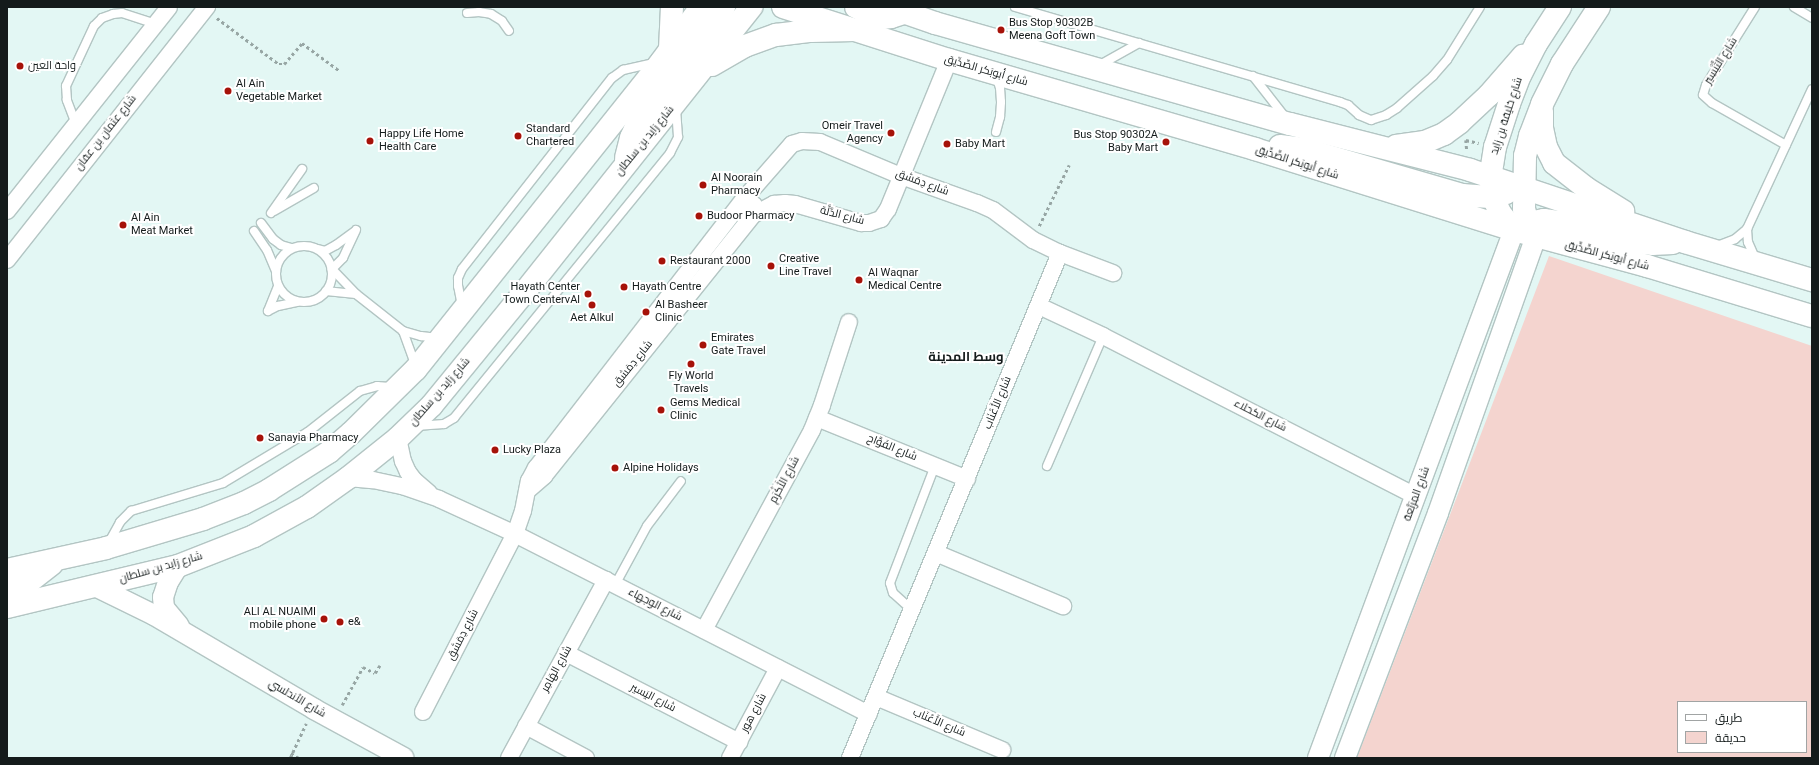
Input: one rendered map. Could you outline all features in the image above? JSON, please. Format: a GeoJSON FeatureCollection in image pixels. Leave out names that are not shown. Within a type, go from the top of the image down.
{"type":"FeatureCollection","features":[{"type":"Feature","properties":{"kind":"main road"},"geometry":{"type":"LineString","coordinates":[[666,55],[672,7]]}},
{"type":"Feature","properties":{"kind":"main road"},"geometry":{"type":"LineString","coordinates":[[7,570],[106,548],[203,519],[244,503],[269,490],[329,452],[398,388],[442,338],[666,55],[701,7]]}},
{"type":"Feature","properties":{"kind":"main road"},"geometry":{"type":"LineString","coordinates":[[623,169],[631,138],[641,116],[724,7]]}},
{"type":"Feature","properties":{"kind":"main road","name":"شارع زايد بن سلطان"},"geometry":{"type":"LineString","coordinates":[[7,607],[178,566],[265,531],[307,507],[348,478],[405,432],[442,392],[676,104],[751,7]]}},
{"type":"Feature","properties":{"kind":"main road","name":"شارع أبوبَكر الصِّدِّيق"},"geometry":{"type":"LineString","coordinates":[[783,7],[949,60],[1255,149],[1812,316]]}},
{"type":"Feature","properties":{"kind":"main road"},"geometry":{"type":"LineString","coordinates":[[856,7],[874,16],[882,18],[891,17],[902,9],[1094,68],[1290,124],[1384,147],[1491,187]]}},
{"type":"Feature","properties":{"kind":"main road","name":"شارع خليفة بن زايد"},"geometry":{"type":"LineString","coordinates":[[1491,187],[1495,147],[1520,75],[1536,44],[1560,7]]}},
{"type":"Feature","properties":{"kind":"main road"},"geometry":{"type":"LineString","coordinates":[[1526,230],[1524,209],[1525,156],[1542,104],[1562,64],[1599,7]]}},
{"type":"Feature","properties":{"kind":"main road"},"geometry":{"type":"LineString","coordinates":[[701,72],[724,57],[763,38],[794,32],[854,30]]}},
{"type":"Feature","properties":{"kind":"main road"},"geometry":{"type":"LineString","coordinates":[[1384,147],[1425,142],[1444,134],[1459,123],[1536,44]]}},
{"type":"Feature","properties":{"kind":"main road"},"geometry":{"type":"LineString","coordinates":[[1542,104],[1542,128],[1546,147],[1554,163],[1586,188],[1657,231]]}},
{"type":"Feature","properties":{"kind":"main road"},"geometry":{"type":"LineString","coordinates":[[1255,149],[1270,146],[1304,149],[1462,195],[1491,187],[1524,188],[1760,265],[1812,280]]}},
{"type":"Feature","properties":{"kind":"main road"},"geometry":{"type":"LineString","coordinates":[[1491,187],[1500,213],[1526,230]]}},
{"type":"Feature","properties":{"kind":"main road"},"geometry":{"type":"LineString","coordinates":[[1526,230],[1544,220],[1558,222],[1634,242],[1652,244],[1696,244]]}},
{"type":"Feature","properties":{"kind":"main road"},"geometry":{"type":"LineString","coordinates":[[7,587],[30,581],[56,560]]}},
{"type":"Feature","properties":{"kind":"street"},"geometry":{"type":"LineString","coordinates":[[7,211],[169,7]]}},
{"type":"Feature","properties":{"kind":"street","name":"شارع عثمان بن عفان"},"geometry":{"type":"LineString","coordinates":[[7,260],[206,8]]}},
{"type":"Feature","properties":{"kind":"street","name":"شارع الدَّلَّة"},"geometry":{"type":"LineString","coordinates":[[752,215],[774,204],[785,203],[796,204],[861,222],[876,222],[881,219],[888,209],[949,60]]}},
{"type":"Feature","properties":{"kind":"street","name":"شارع دِمَشق"},"geometry":{"type":"LineString","coordinates":[[423,712],[515,534],[529,481],[536,468],[743,200],[792,144],[802,141],[820,142],[901,176],[993,210],[1033,240],[1060,253],[1113,273]]}},
{"type":"Feature","properties":{"kind":"street"},"geometry":{"type":"LineString","coordinates":[[743,200],[754,205],[755,209],[752,215]]}},
{"type":"Feature","properties":{"kind":"street","name":"شارع دِمَشق"},"geometry":{"type":"LineString","coordinates":[[527,491],[544,476],[752,215]]}},
{"type":"Feature","properties":{"kind":"street"},"geometry":{"type":"LineString","coordinates":[[1345,758],[1438,513],[1526,230]]}},
{"type":"Feature","properties":{"kind":"street","name":"شارع المِرَبَّعة"},"geometry":{"type":"LineString","coordinates":[[1318,758],[1416,496],[1526,230]]}},
{"type":"Feature","properties":{"kind":"street","name":"شارع الأَعْنَاب"},"geometry":{"type":"LineString","coordinates":[[850,758],[1060,253]]}},
{"type":"Feature","properties":{"kind":"street","name":"شارع الكحلاء"},"geometry":{"type":"LineString","coordinates":[[1039,306],[1103,336],[1416,496]]}},
{"type":"Feature","properties":{"kind":"street","name":"شارع الأَكْرَم"},"geometry":{"type":"LineString","coordinates":[[704,630],[817,418],[849,322]]}},
{"type":"Feature","properties":{"kind":"street","name":"شارع الفَوَّاح"},"geometry":{"type":"LineString","coordinates":[[817,418],[967,479]]}},
{"type":"Feature","properties":{"kind":"street","name":"شارع الوجهاء"},"geometry":{"type":"LineString","coordinates":[[405,432],[403,461],[408,472],[420,486],[439,500]]}},
{"type":"Feature","properties":{"kind":"street","name":"شارع الوجهاء"},"geometry":{"type":"LineString","coordinates":[[348,478],[380,481],[402,486],[439,500],[515,534],[869,714]]}},
{"type":"Feature","properties":{"kind":"street"},"geometry":{"type":"LineString","coordinates":[[936,553],[1063,606]]}},
{"type":"Feature","properties":{"kind":"street","name":"شارع الأندلسي"},"geometry":{"type":"LineString","coordinates":[[178,566],[168,582],[163,597],[164,608],[172,620],[191,636]]}},
{"type":"Feature","properties":{"kind":"street","name":"شارع الهَامِر"},"geometry":{"type":"LineString","coordinates":[[509,758],[566,653],[610,582]]}},
{"type":"Feature","properties":{"kind":"street","name":"شارع الأندلسي"},"geometry":{"type":"LineString","coordinates":[[95,586],[191,636],[314,709],[404,758]]}},
{"type":"Feature","properties":{"kind":"street","name":"شارع اليَسير"},"geometry":{"type":"LineString","coordinates":[[566,653],[739,742]]}},
{"type":"Feature","properties":{"kind":"street","name":"شارع هور"},"geometry":{"type":"LineString","coordinates":[[730,758],[778,668]]}},
{"type":"Feature","properties":{"kind":"street","name":"شارع الأَعْنَاب"},"geometry":{"type":"LineString","coordinates":[[876,696],[1002,750]]}},
{"type":"Feature","properties":{"kind":"street"},"geometry":{"type":"LineString","coordinates":[[526,726],[586,758]]}},
{"type":"Feature","properties":{"kind":"lane"},"geometry":{"type":"LineString","coordinates":[[1015,7],[1340,102],[1348,105],[1364,119],[1371,120],[1386,115],[1397,108],[1439,70],[1480,7]]}},
{"type":"Feature","properties":{"kind":"lane","name":"شارع التَّيْسِير"},"geometry":{"type":"LineString","coordinates":[[1755,7],[1706,85],[1703,95],[1712,103],[1786,146]]}},
{"type":"Feature","properties":{"kind":"lane"},"geometry":{"type":"LineString","coordinates":[[1794,7],[1812,18]]}},
{"type":"Feature","properties":{"kind":"lane"},"geometry":{"type":"LineString","coordinates":[[467,14],[479,12],[491,14],[502,21],[509,30]]}},
{"type":"Feature","properties":{"kind":"lane"},"geometry":{"type":"LineString","coordinates":[[76,124],[67,100],[66,86],[94,26],[102,18],[113,14],[122,13],[156,24]]}},
{"type":"Feature","properties":{"kind":"lane"},"geometry":{"type":"LineString","coordinates":[[1094,68],[1139,44]]}},
{"type":"Feature","properties":{"kind":"lane"},"geometry":{"type":"LineString","coordinates":[[995,73],[1000,88],[1001,102],[1000,117],[996,132]]}},
{"type":"Feature","properties":{"kind":"lane"},"geometry":{"type":"LineString","coordinates":[[1253,76],[1290,124]]}},
{"type":"Feature","properties":{"kind":"lane"},"geometry":{"type":"LineString","coordinates":[[1696,244],[1721,245],[1735,239],[1747,229],[1812,89]]}},
{"type":"Feature","properties":{"kind":"lane"},"geometry":{"type":"LineString","coordinates":[[405,432],[444,424],[454,418],[670,153],[678,137],[676,104]]}},
{"type":"Feature","properties":{"kind":"lane"},"geometry":{"type":"LineString","coordinates":[[302,169],[271,213],[314,188]]}},
{"type":"Feature","properties":{"kind":"lane"},"geometry":{"type":"LineString","coordinates":[[254,230],[268,250],[276,271],[278,286],[268,311],[278,306],[310,301],[319,298],[326,291],[331,281],[332,269],[343,258],[356,230],[336,245],[325,251],[300,246],[291,248],[281,245],[273,239],[261,223]]}},
{"type":"Feature","properties":{"kind":"lane"},"geometry":{"type":"LineString","coordinates":[[1747,229],[1748,242],[1752,254],[1760,265]]}},
{"type":"Feature","properties":{"kind":"lane"},"geometry":{"type":"LineString","coordinates":[[276,271],[281,258],[291,248]]}},
{"type":"Feature","properties":{"kind":"lane"},"geometry":{"type":"LineString","coordinates":[[318,249],[329,261],[332,269],[356,294],[403,331],[421,336],[442,338]]}},
{"type":"Feature","properties":{"kind":"lane"},"geometry":{"type":"LineString","coordinates":[[278,286],[288,297],[301,302]]}},
{"type":"Feature","properties":{"kind":"lane"},"geometry":{"type":"LineString","coordinates":[[326,291],[356,294]]}},
{"type":"Feature","properties":{"kind":"lane"},"geometry":{"type":"LineString","coordinates":[[403,331],[413,355],[416,369]]}},
{"type":"Feature","properties":{"kind":"lane"},"geometry":{"type":"LineString","coordinates":[[1047,466],[1103,336]]}},
{"type":"Feature","properties":{"kind":"lane"},"geometry":{"type":"LineString","coordinates":[[106,548],[120,522],[132,512],[224,483],[308,432],[360,391],[377,386],[398,388]]}},
{"type":"Feature","properties":{"kind":"lane"},"geometry":{"type":"LineString","coordinates":[[912,610],[893,593],[890,583],[935,466]]}},
{"type":"Feature","properties":{"kind":"lane"},"geometry":{"type":"LineString","coordinates":[[610,582],[681,481]]}},
{"type":"Feature","properties":{"kind":"path"},"geometry":{"type":"LineString","coordinates":[[206,8],[279,64],[284,64],[302,43],[340,71]]}},
{"type":"Feature","properties":{"kind":"path"},"geometry":{"type":"LineString","coordinates":[[1033,240],[1069,166]]}},
{"type":"Feature","properties":{"kind":"path"},"geometry":{"type":"LineString","coordinates":[[334,720],[363,667],[375,673],[380,665]]}},
{"type":"Feature","properties":{"kind":"path"},"geometry":{"type":"LineString","coordinates":[[290,758],[291,753],[314,709]]}},
{"type":"Feature","properties":{"kind":"path"},"geometry":{"type":"LineString","coordinates":[[291,753],[299,758]]}},
{"type":"Feature","properties":{"kind":"green space"},"geometry":{"type":"Polygon","coordinates":[[[1549,256],[1812,346],[1812,758],[1357,758],[1549,256]]]}},
{"type":"Feature","properties":{"kind":"place","name":"Bus Stop 90302B Meena Goft Town"},"geometry":{"type":"Point","coordinates":[1001,30]}},
{"type":"Feature","properties":{"kind":"place","name":"واحة العين"},"geometry":{"type":"Point","coordinates":[20,66]}},
{"type":"Feature","properties":{"kind":"place","name":"Al Ain Vegetable Market"},"geometry":{"type":"Point","coordinates":[228,91]}},
{"type":"Feature","properties":{"kind":"place","name":"Omeir Travel Agency"},"geometry":{"type":"Point","coordinates":[891,133]}},
{"type":"Feature","properties":{"kind":"place","name":"Standard Chartered"},"geometry":{"type":"Point","coordinates":[518,136]}},
{"type":"Feature","properties":{"kind":"place","name":"Happy Life Home Health Care"},"geometry":{"type":"Point","coordinates":[370,141]}},
{"type":"Feature","properties":{"kind":"place","name":"Bus Stop 90302A Baby Mart"},"geometry":{"type":"Point","coordinates":[1166,142]}},
{"type":"Feature","properties":{"kind":"place","name":"Baby Mart"},"geometry":{"type":"Point","coordinates":[947,144]}},
{"type":"Feature","properties":{"kind":"place","name":"Al Noorain Pharmacy"},"geometry":{"type":"Point","coordinates":[703,185]}},
{"type":"Feature","properties":{"kind":"place","name":"Budoor Pharmacy"},"geometry":{"type":"Point","coordinates":[699,216]}},
{"type":"Feature","properties":{"kind":"place","name":"Al Ain Meat Market"},"geometry":{"type":"Point","coordinates":[123,225]}},
{"type":"Feature","properties":{"kind":"place","name":"Restaurant 2000"},"geometry":{"type":"Point","coordinates":[662,261]}},
{"type":"Feature","properties":{"kind":"place","name":"Creative Line Travel"},"geometry":{"type":"Point","coordinates":[771,266]}},
{"type":"Feature","properties":{"kind":"place","name":"Al Waqnar Medical Centre"},"geometry":{"type":"Point","coordinates":[859,280]}},
{"type":"Feature","properties":{"kind":"place","name":"Hayath Centre"},"geometry":{"type":"Point","coordinates":[624,287]}},
{"type":"Feature","properties":{"kind":"place","name":"Hayath Center Town CentervAl"},"geometry":{"type":"Point","coordinates":[588,294]}},
{"type":"Feature","properties":{"kind":"place","name":"Aet Alkul"},"geometry":{"type":"Point","coordinates":[592,305]}},
{"type":"Feature","properties":{"kind":"place","name":"Al Basheer Clinic"},"geometry":{"type":"Point","coordinates":[646,312]}},
{"type":"Feature","properties":{"kind":"place","name":"Emirates Gate Travel"},"geometry":{"type":"Point","coordinates":[703,345]}},
{"type":"Feature","properties":{"kind":"place","name":"Fly World Travels"},"geometry":{"type":"Point","coordinates":[691,364]}},
{"type":"Feature","properties":{"kind":"place","name":"Gems Medical Clinic"},"geometry":{"type":"Point","coordinates":[661,410]}},
{"type":"Feature","properties":{"kind":"place","name":"Sanayia Pharmacy"},"geometry":{"type":"Point","coordinates":[260,438]}},
{"type":"Feature","properties":{"kind":"place","name":"Lucky Plaza"},"geometry":{"type":"Point","coordinates":[495,450]}},
{"type":"Feature","properties":{"kind":"place","name":"Alpine Holidays"},"geometry":{"type":"Point","coordinates":[615,468]}},
{"type":"Feature","properties":{"kind":"place","name":"ALI AL NUAIMI mobile phone"},"geometry":{"type":"Point","coordinates":[324,619]}},
{"type":"Feature","properties":{"kind":"place","name":"e&"},"geometry":{"type":"Point","coordinates":[340,622]}},
{"type":"Feature","properties":{"kind":"district","name":"وسط المدينة"},"geometry":{"type":"Point","coordinates":[966,357]}}]}
